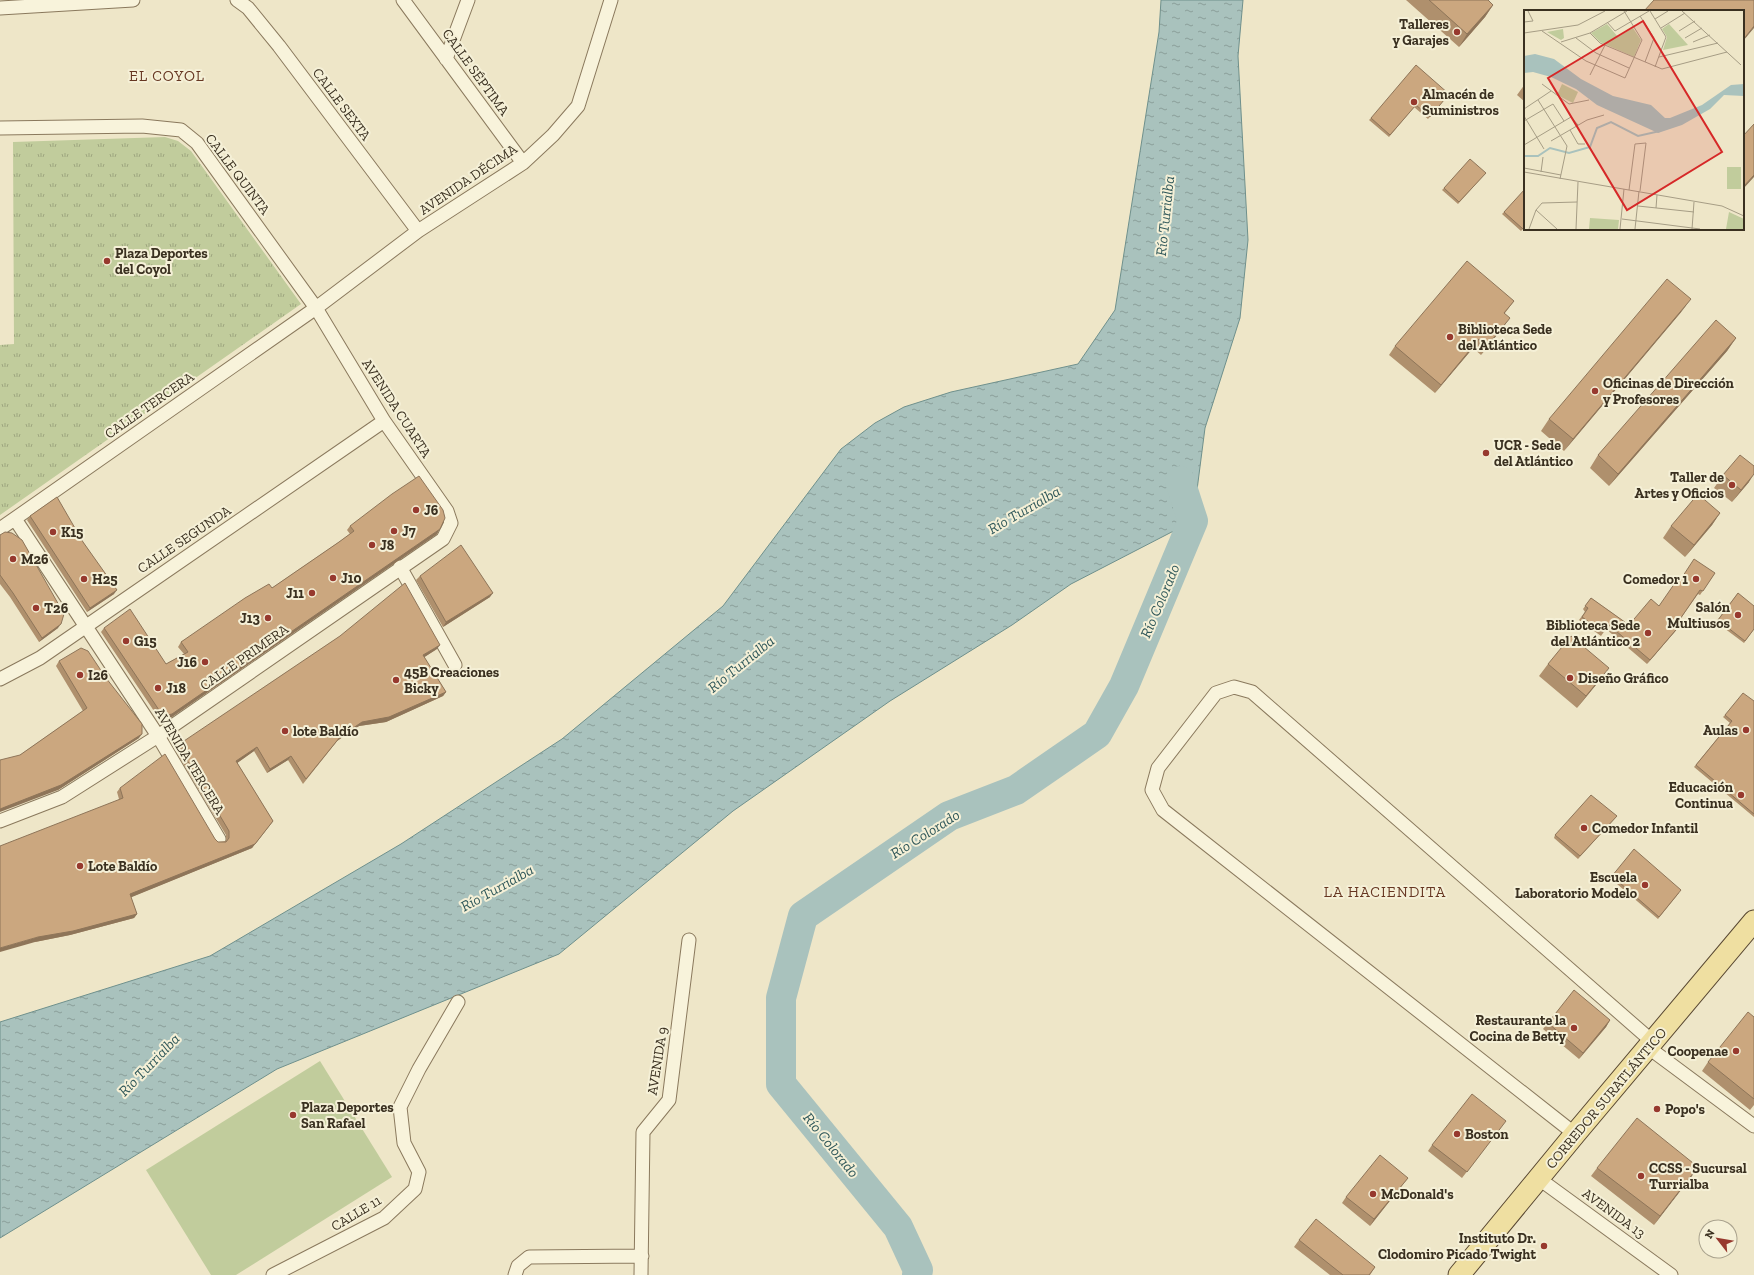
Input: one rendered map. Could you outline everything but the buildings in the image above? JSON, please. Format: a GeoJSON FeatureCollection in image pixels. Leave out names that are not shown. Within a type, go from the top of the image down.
{"type":"FeatureCollection","features":[{"type":"Feature","properties":{"kind":"main road","name":"CORREDOR SURATLÁNTICO"},"geometry":{"type":"LineString","coordinates":[[1459,1275],[1538,1178],[1754,921]]}},
{"type":"Feature","properties":{"kind":"street"},"geometry":{"type":"LineString","coordinates":[[0,8],[134,0]]}},
{"type":"Feature","properties":{"kind":"street","name":"CALLE SEXTA"},"geometry":{"type":"LineString","coordinates":[[237,0],[248,8],[270,35],[418,231]]}},
{"type":"Feature","properties":{"kind":"street","name":"CALLE SÉPTIMA"},"geometry":{"type":"LineString","coordinates":[[402,0],[523,164]]}},
{"type":"Feature","properties":{"kind":"street"},"geometry":{"type":"LineString","coordinates":[[446,59],[468,0]]}},
{"type":"Feature","properties":{"kind":"street","name":"AVENIDA DÉCIMA"},"geometry":{"type":"LineString","coordinates":[[316,308],[418,231],[523,164],[553,135],[578,106],[611,0]]}},
{"type":"Feature","properties":{"kind":"street","name":"CALLE QUINTA"},"geometry":{"type":"LineString","coordinates":[[0,128],[142,126],[181,130],[197,143],[316,308]]}},
{"type":"Feature","properties":{"kind":"street","name":"AVENIDA CUARTA"},"geometry":{"type":"LineString","coordinates":[[316,308],[384,421],[447,511],[451,523]]}},
{"type":"Feature","properties":{"kind":"street","name":"CALLE TERCERA"},"geometry":{"type":"LineString","coordinates":[[0,528],[316,308]]}},
{"type":"Feature","properties":{"kind":"street","name":"CALLE SEGUNDA"},"geometry":{"type":"LineString","coordinates":[[0,679],[40,658],[384,421]]}},
{"type":"Feature","properties":{"kind":"street","name":"AVENIDA TERCERA"},"geometry":{"type":"LineString","coordinates":[[15,519],[158,736],[219,839]]}},
{"type":"Feature","properties":{"kind":"street","name":"CALLE PRIMERA"},"geometry":{"type":"LineString","coordinates":[[0,821],[62,797],[158,736],[400,567],[443,539],[451,523]]}},
{"type":"Feature","properties":{"kind":"street"},"geometry":{"type":"LineString","coordinates":[[400,567],[455,665]]}},
{"type":"Feature","properties":{"kind":"street"},"geometry":{"type":"LineString","coordinates":[[1575,1134],[1163,810],[1152,790],[1158,768],[1216,693],[1234,687],[1252,692],[1651,1045],[1754,1126]]}},
{"type":"Feature","properties":{"kind":"street","name":"AVENIDA 9"},"geometry":{"type":"LineString","coordinates":[[642,1275],[643,1132],[669,1100],[689,940]]}},
{"type":"Feature","properties":{"kind":"street","name":"CALLE 11"},"geometry":{"type":"LineString","coordinates":[[274,1275],[384,1218],[415,1189],[419,1172],[404,1143],[400,1107],[419,1069],[458,1002]]}},
{"type":"Feature","properties":{"kind":"street","name":"AVENIDA 13"},"geometry":{"type":"LineString","coordinates":[[1538,1178],[1671,1275]]}},
{"type":"Feature","properties":{"kind":"street"},"geometry":{"type":"LineString","coordinates":[[515,1275],[518,1266],[529,1257],[642,1256]]}},
{"type":"Feature","properties":{"kind":"green space"},"geometry":{"type":"Polygon","coordinates":[[[165,137],[178,141],[191,151],[301,304],[0,515],[0,345],[14,344],[13,142],[165,137]]]}},
{"type":"Feature","properties":{"kind":"green space","name":"Plaza Deportes San Rafael"},"geometry":{"type":"Polygon","coordinates":[[[320,1061],[392,1177],[236,1275],[211,1275],[146,1170],[320,1061]]]}},
{"type":"Feature","properties":{"kind":"water","name":"Río Turrialba"},"geometry":{"type":"Polygon","coordinates":[[[1161,0],[1243,0],[1238,56],[1248,240],[1240,318],[1205,428],[1193,521],[1071,584],[1012,625],[890,701],[733,811],[559,954],[277,1069],[0,1238],[0,1022],[210,956],[401,844],[562,739],[723,606],[841,449],[875,423],[904,407],[951,392],[1078,364],[1115,310],[1159,32],[1161,0]]]}},
{"type":"Feature","properties":{"kind":"waterway","name":"Río Colorado"},"geometry":{"type":"LineString","coordinates":[[917,1275],[918,1270],[898,1227],[781,1084],[781,998],[803,916],[949,816],[1016,790],[1097,734],[1124,686],[1193,521],[1180,481]]}},
{"type":"Feature","properties":{"kind":"place","name":"Talleres y Garajes"},"geometry":{"type":"Point","coordinates":[1457,32]}},
{"type":"Feature","properties":{"kind":"place","name":"Almacén de Suministros"},"geometry":{"type":"Point","coordinates":[1414,102]}},
{"type":"Feature","properties":{"kind":"place","name":"Plaza Deportes del Coyol"},"geometry":{"type":"Point","coordinates":[107,261]}},
{"type":"Feature","properties":{"kind":"place","name":"Biblioteca Sede del Atlántico"},"geometry":{"type":"Point","coordinates":[1450,337]}},
{"type":"Feature","properties":{"kind":"place","name":"Oficinas de Dirección y Profesores"},"geometry":{"type":"Point","coordinates":[1595,391]}},
{"type":"Feature","properties":{"kind":"place","name":"UCR - Sede del Atlántico"},"geometry":{"type":"Point","coordinates":[1486,453]}},
{"type":"Feature","properties":{"kind":"place","name":"Taller de Artes y Oficios"},"geometry":{"type":"Point","coordinates":[1732,485]}},
{"type":"Feature","properties":{"kind":"place","name":"J6"},"geometry":{"type":"Point","coordinates":[416,510]}},
{"type":"Feature","properties":{"kind":"place","name":"J7"},"geometry":{"type":"Point","coordinates":[394,531]}},
{"type":"Feature","properties":{"kind":"place","name":"K15"},"geometry":{"type":"Point","coordinates":[53,532]}},
{"type":"Feature","properties":{"kind":"place","name":"J8"},"geometry":{"type":"Point","coordinates":[372,545]}},
{"type":"Feature","properties":{"kind":"place","name":"M26"},"geometry":{"type":"Point","coordinates":[13,559]}},
{"type":"Feature","properties":{"kind":"place","name":"J10"},"geometry":{"type":"Point","coordinates":[333,578]}},
{"type":"Feature","properties":{"kind":"place","name":"H25"},"geometry":{"type":"Point","coordinates":[84,579]}},
{"type":"Feature","properties":{"kind":"place","name":"Comedor 1"},"geometry":{"type":"Point","coordinates":[1696,579]}},
{"type":"Feature","properties":{"kind":"place","name":"J11"},"geometry":{"type":"Point","coordinates":[312,593]}},
{"type":"Feature","properties":{"kind":"place","name":"T26"},"geometry":{"type":"Point","coordinates":[36,608]}},
{"type":"Feature","properties":{"kind":"place","name":"Salón Multiusos"},"geometry":{"type":"Point","coordinates":[1738,615]}},
{"type":"Feature","properties":{"kind":"place","name":"J13"},"geometry":{"type":"Point","coordinates":[268,618]}},
{"type":"Feature","properties":{"kind":"place","name":"Biblioteca Sede del Atlántico 2"},"geometry":{"type":"Point","coordinates":[1648,633]}},
{"type":"Feature","properties":{"kind":"place","name":"G15"},"geometry":{"type":"Point","coordinates":[126,641]}},
{"type":"Feature","properties":{"kind":"place","name":"J16"},"geometry":{"type":"Point","coordinates":[205,662]}},
{"type":"Feature","properties":{"kind":"place","name":"I26"},"geometry":{"type":"Point","coordinates":[80,675]}},
{"type":"Feature","properties":{"kind":"place","name":"Diseño Gráfico"},"geometry":{"type":"Point","coordinates":[1570,678]}},
{"type":"Feature","properties":{"kind":"place","name":"45B Creaciones Bicky"},"geometry":{"type":"Point","coordinates":[396,680]}},
{"type":"Feature","properties":{"kind":"place","name":"J18"},"geometry":{"type":"Point","coordinates":[158,688]}},
{"type":"Feature","properties":{"kind":"place","name":"Aulas"},"geometry":{"type":"Point","coordinates":[1746,730]}},
{"type":"Feature","properties":{"kind":"place","name":"lote Baldío"},"geometry":{"type":"Point","coordinates":[285,731]}},
{"type":"Feature","properties":{"kind":"place","name":"Educación Continua"},"geometry":{"type":"Point","coordinates":[1741,795]}},
{"type":"Feature","properties":{"kind":"place","name":"Comedor Infantil"},"geometry":{"type":"Point","coordinates":[1584,828]}},
{"type":"Feature","properties":{"kind":"place","name":"Lote Baldío"},"geometry":{"type":"Point","coordinates":[80,866]}},
{"type":"Feature","properties":{"kind":"place","name":"Escuela Laboratorio Modelo"},"geometry":{"type":"Point","coordinates":[1645,885]}},
{"type":"Feature","properties":{"kind":"place","name":"Restaurante la Cocina de Betty"},"geometry":{"type":"Point","coordinates":[1574,1028]}},
{"type":"Feature","properties":{"kind":"place","name":"Coopenae"},"geometry":{"type":"Point","coordinates":[1736,1051]}},
{"type":"Feature","properties":{"kind":"place","name":"Popo's"},"geometry":{"type":"Point","coordinates":[1657,1109]}},
{"type":"Feature","properties":{"kind":"place","name":"Plaza Deportes San Rafael"},"geometry":{"type":"Point","coordinates":[293,1115]}},
{"type":"Feature","properties":{"kind":"place","name":"Boston"},"geometry":{"type":"Point","coordinates":[1457,1134]}},
{"type":"Feature","properties":{"kind":"place","name":"CCSS - Sucursal Turrialba"},"geometry":{"type":"Point","coordinates":[1641,1176]}},
{"type":"Feature","properties":{"kind":"place","name":"McDonald's"},"geometry":{"type":"Point","coordinates":[1373,1194]}},
{"type":"Feature","properties":{"kind":"place","name":"Instituto Dr. Clodomiro Picado Twight"},"geometry":{"type":"Point","coordinates":[1544,1246]}},
{"type":"Feature","properties":{"kind":"district","name":"EL COYOL"},"geometry":{"type":"Point","coordinates":[167,76]}},
{"type":"Feature","properties":{"kind":"district","name":"LA HACIENDITA"},"geometry":{"type":"Point","coordinates":[1385,892]}}]}
